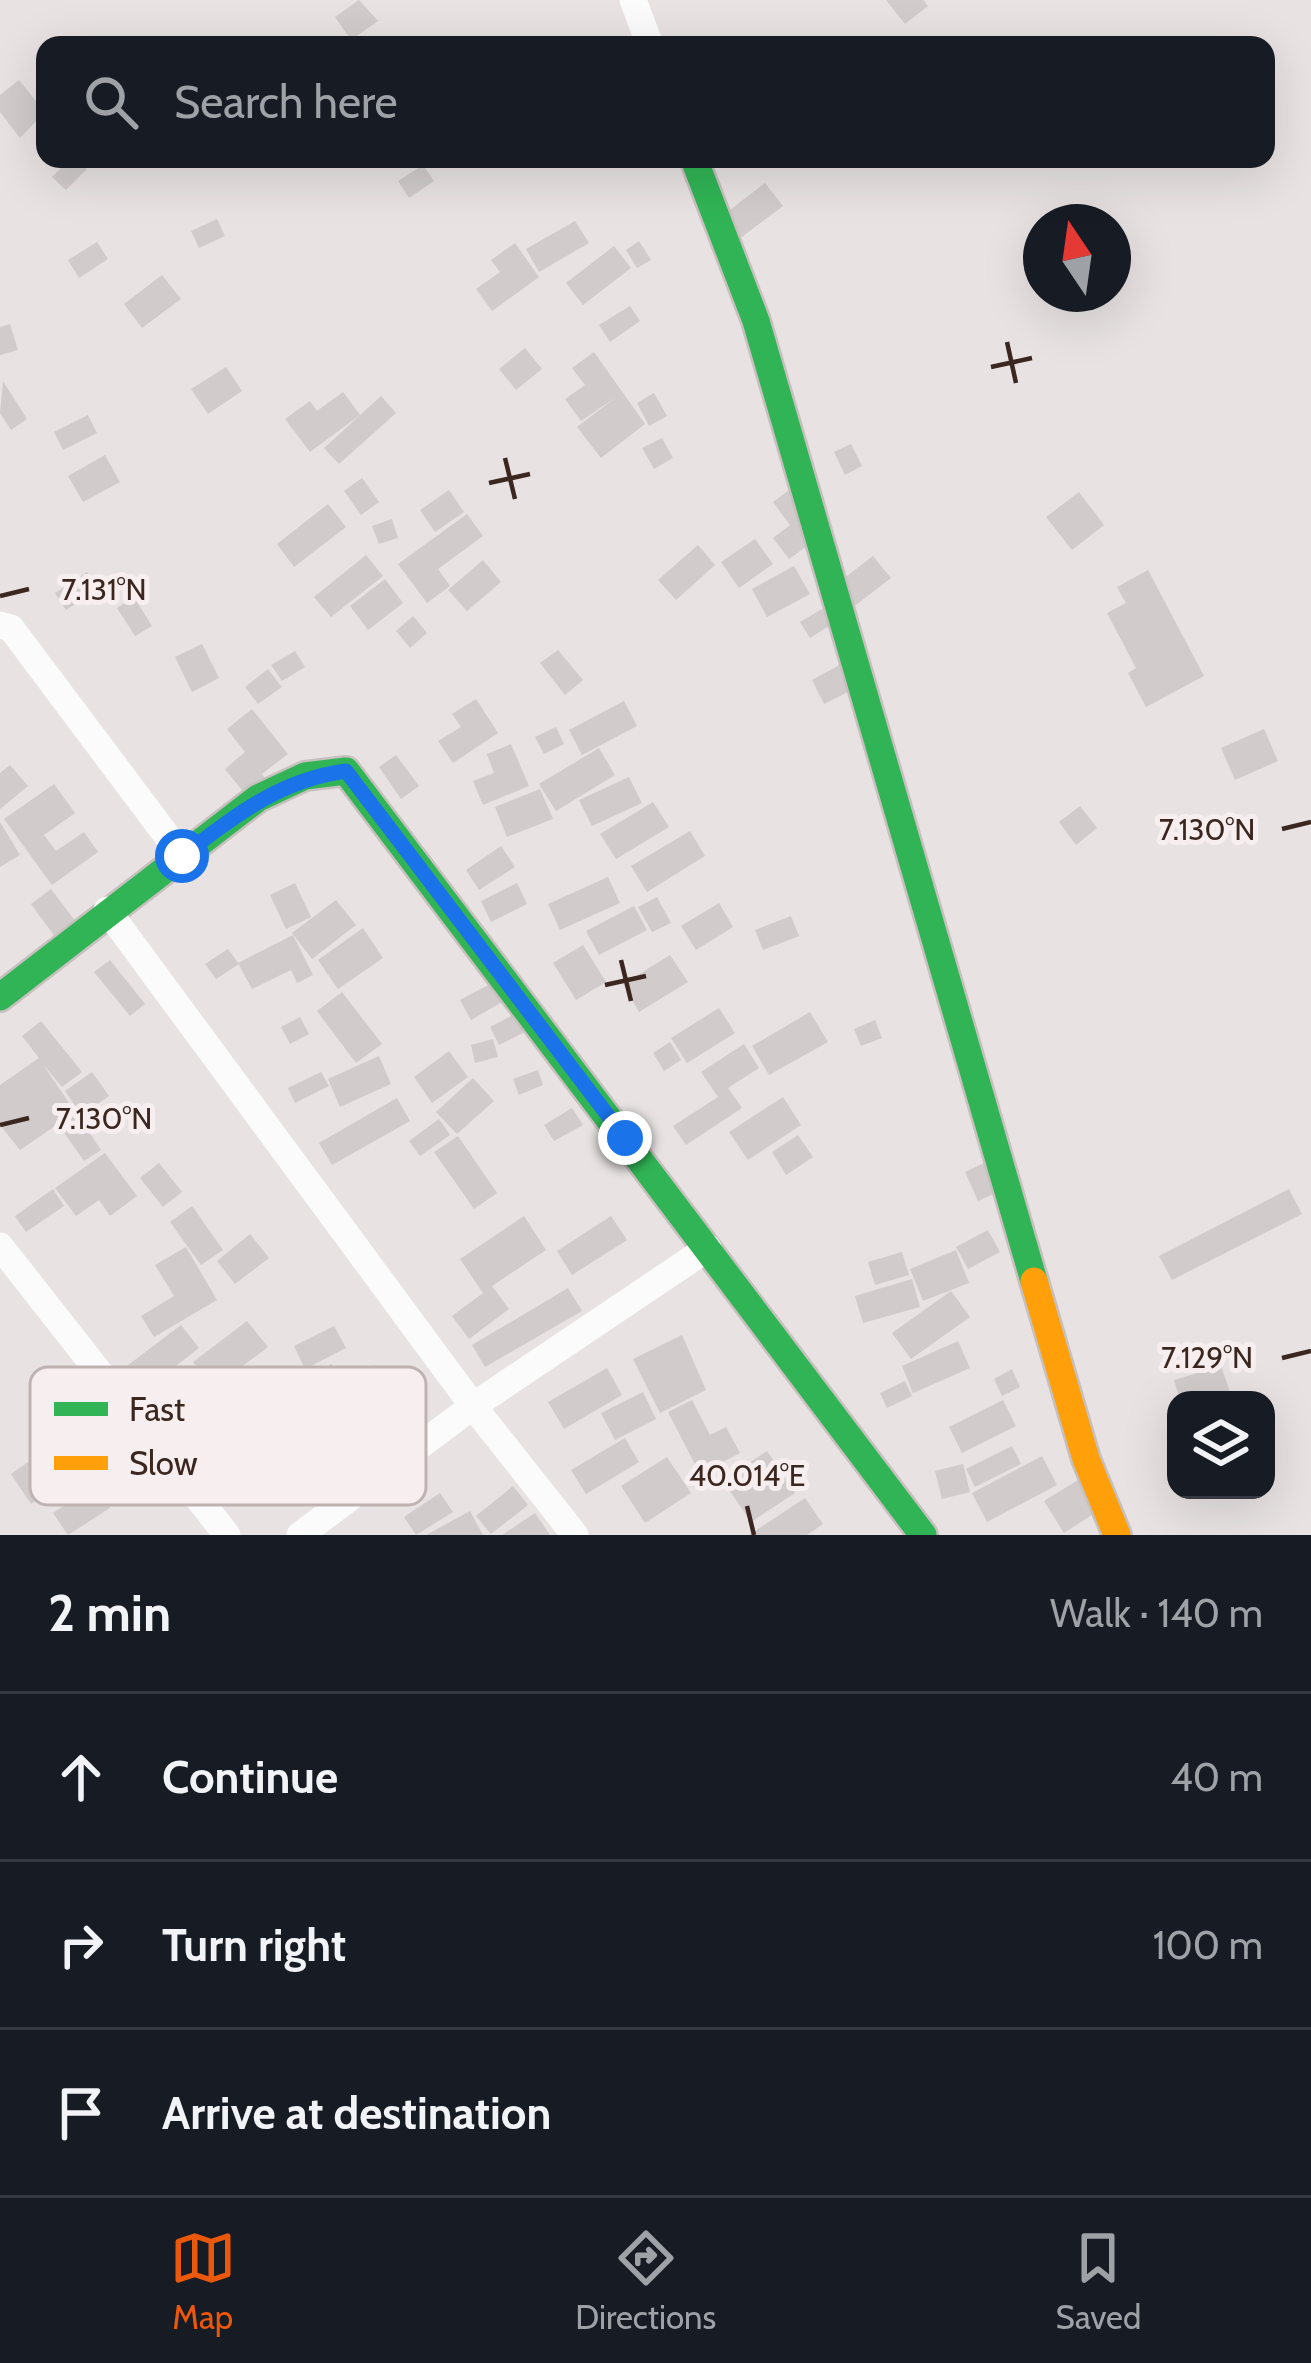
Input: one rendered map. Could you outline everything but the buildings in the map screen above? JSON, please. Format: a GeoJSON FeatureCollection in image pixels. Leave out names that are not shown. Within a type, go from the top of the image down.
{"type":"FeatureCollection","features":[{"type":"Feature","properties":{"kind":"street"},"geometry":{"type":"LineString","coordinates":[[633,0],[647,36]]}},
{"type":"Feature","properties":{"kind":"street"},"geometry":{"type":"LineString","coordinates":[[697,168],[756,322],[1085,1459],[1117,1535]]}},
{"type":"Feature","properties":{"kind":"street"},"geometry":{"type":"LineString","coordinates":[[0,626],[11,628],[182,856]]}},
{"type":"Feature","properties":{"kind":"street"},"geometry":{"type":"LineString","coordinates":[[0,997],[258,798],[304,776],[346,771],[923,1535]]}},
{"type":"Feature","properties":{"kind":"street"},"geometry":{"type":"LineString","coordinates":[[107,910],[473,1406],[575,1535]]}},
{"type":"Feature","properties":{"kind":"street"},"geometry":{"type":"LineString","coordinates":[[0,1246],[95,1367]]}},
{"type":"Feature","properties":{"kind":"street"},"geometry":{"type":"LineString","coordinates":[[426,1441],[708,1248]]}},
{"type":"Feature","properties":{"kind":"street"},"geometry":{"type":"LineString","coordinates":[[203,1505],[226,1535]]}},
{"type":"Feature","properties":{"kind":"street"},"geometry":{"type":"LineString","coordinates":[[300,1535],[340,1505]]}},
{"type":"Feature","properties":{"kind":"traffic: fast"},"geometry":{"type":"LineString","coordinates":[[697,168],[756,321],[1034,1281]]}},
{"type":"Feature","properties":{"kind":"traffic: fast"},"geometry":{"type":"LineString","coordinates":[[0,997],[258,798],[305,776],[346,771],[923,1535]]}},
{"type":"Feature","properties":{"kind":"traffic: slow"},"geometry":{"type":"LineString","coordinates":[[1034,1281],[1086,1459],[1117,1535]]}},
{"type":"Feature","properties":{"kind":"route"},"geometry":{"type":"LineString","coordinates":[[182,856],[258,798],[304,776],[346,771],[625,1138]]}}]}
